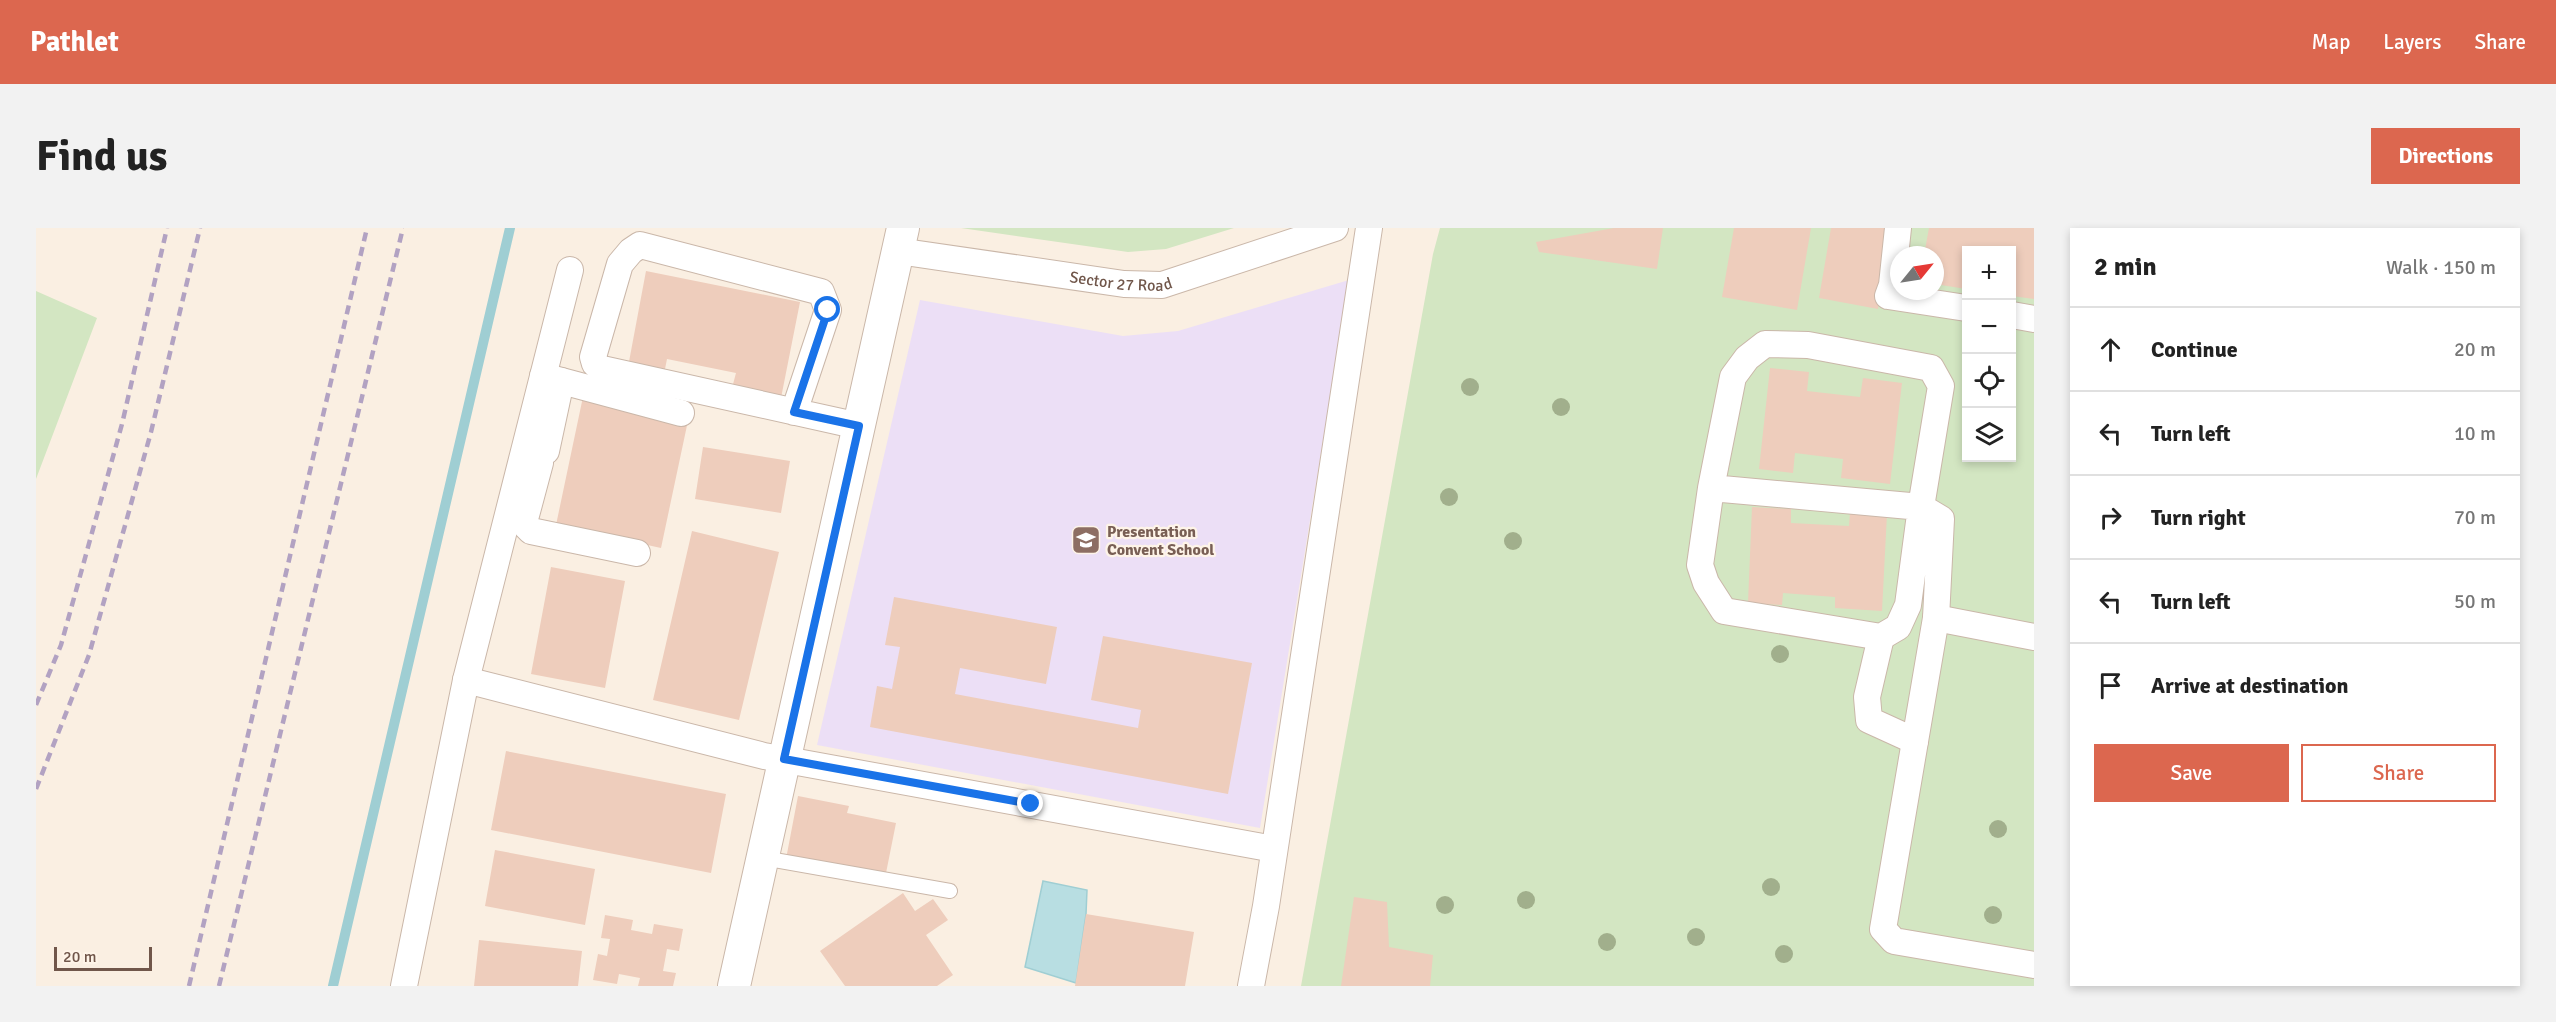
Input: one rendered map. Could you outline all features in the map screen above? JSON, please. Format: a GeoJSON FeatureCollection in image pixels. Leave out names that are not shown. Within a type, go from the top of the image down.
{"type":"FeatureCollection","features":[{"type":"Feature","properties":{"kind":"street","name":"Sector 27 Road"},"geometry":{"type":"LineString","coordinates":[[901,239],[1124,284],[1162,285],[1335,228]]}},
{"type":"Feature","properties":{"kind":"street"},"geometry":{"type":"LineString","coordinates":[[1251,986],[1369,228]]}},
{"type":"Feature","properties":{"kind":"street"},"geometry":{"type":"LineString","coordinates":[[1898,228],[1892,285],[1888,296],[1962,307]]}},
{"type":"Feature","properties":{"kind":"street"},"geometry":{"type":"LineString","coordinates":[[734,986],[901,239]]}},
{"type":"Feature","properties":{"kind":"street"},"geometry":{"type":"LineString","coordinates":[[794,412],[828,310],[821,292],[640,245],[631,251],[620,264],[593,357],[595,364],[602,369],[794,412],[859,426]]}},
{"type":"Feature","properties":{"kind":"street"},"geometry":{"type":"LineString","coordinates":[[404,986],[466,680],[544,414],[570,270]]}},
{"type":"Feature","properties":{"kind":"street"},"geometry":{"type":"LineString","coordinates":[[2016,316],[2034,319]]}},
{"type":"Feature","properties":{"kind":"street"},"geometry":{"type":"LineString","coordinates":[[1766,344],[1808,345],[1930,368],[1941,386],[1908,605],[1898,627],[1881,637],[1724,611],[1706,584],[1700,565],[1710,488],[1733,377],[1747,358],[1766,344]]}},
{"type":"Feature","properties":{"kind":"street"},"geometry":{"type":"LineString","coordinates":[[552,379],[681,413]]}},
{"type":"Feature","properties":{"kind":"street"},"geometry":{"type":"LineString","coordinates":[[544,414],[543,457],[522,492],[526,526],[531,531],[637,553]]}},
{"type":"Feature","properties":{"kind":"street"},"geometry":{"type":"LineString","coordinates":[[1710,488],[1921,507],[1941,519],[1936,618],[1883,929],[1894,941],[2034,965]]}},
{"type":"Feature","properties":{"kind":"street"},"geometry":{"type":"LineString","coordinates":[[1936,618],[2034,637]]}},
{"type":"Feature","properties":{"kind":"street"},"geometry":{"type":"LineString","coordinates":[[1881,637],[1867,698],[1869,720],[1916,741]]}},
{"type":"Feature","properties":{"kind":"street"},"geometry":{"type":"LineString","coordinates":[[466,680],[784,759],[1274,849]]}},
{"type":"Feature","properties":{"kind":"lane"},"geometry":{"type":"LineString","coordinates":[[762,858],[950,891]]}},
{"type":"Feature","properties":{"kind":"shaded area","name":"Presentation Convent School"},"geometry":{"type":"Polygon","coordinates":[[[1349,280],[1260,828],[817,745],[920,300],[1123,336],[1178,331],[1349,280]]]}},
{"type":"Feature","properties":{"kind":"green space"},"geometry":{"type":"Polygon","coordinates":[[[961,228],[1234,228],[1166,249],[1128,252],[961,228]]]}},
{"type":"Feature","properties":{"kind":"green space"},"geometry":{"type":"Polygon","coordinates":[[[1440,228],[2034,228],[2034,986],[1301,986],[1433,254],[1440,228]]]}},
{"type":"Feature","properties":{"kind":"green space"},"geometry":{"type":"Polygon","coordinates":[[[36,291],[97,318],[36,479],[36,291]]]}},
{"type":"Feature","properties":{"kind":"water"},"geometry":{"type":"Polygon","coordinates":[[[1043,881],[1087,890],[1086,914],[1076,983],[1025,967],[1043,881]]]}},
{"type":"Feature","properties":{"kind":"building"},"geometry":{"type":"Polygon","coordinates":[[[1614,228],[1663,228],[1657,269],[1539,252],[1536,242],[1614,228]]]}},
{"type":"Feature","properties":{"kind":"building"},"geometry":{"type":"Polygon","coordinates":[[[1734,228],[1811,228],[1797,310],[1722,297],[1734,228]]]}},
{"type":"Feature","properties":{"kind":"building"},"geometry":{"type":"Polygon","coordinates":[[[1831,228],[1893,228],[1878,309],[1819,298],[1831,228]]]}},
{"type":"Feature","properties":{"kind":"building"},"geometry":{"type":"Polygon","coordinates":[[[1929,228],[2034,228],[2034,299],[2016,297],[2016,246],[1962,246],[1962,288],[1944,285],[1944,246],[1926,246],[1929,228]]]}},
{"type":"Feature","properties":{"kind":"building"},"geometry":{"type":"Polygon","coordinates":[[[646,271],[800,302],[781,398],[732,388],[736,373],[667,359],[664,374],[628,367],[646,271]]]}},
{"type":"Feature","properties":{"kind":"building"},"geometry":{"type":"Polygon","coordinates":[[[1770,368],[1809,372],[1807,391],[1860,397],[1863,378],[1902,383],[1890,484],[1841,478],[1843,459],[1795,453],[1793,473],[1759,469],[1770,368]]]}},
{"type":"Feature","properties":{"kind":"building"},"geometry":{"type":"Polygon","coordinates":[[[584,392],[689,416],[661,548],[556,525],[584,392]]]}},
{"type":"Feature","properties":{"kind":"building"},"geometry":{"type":"Polygon","coordinates":[[[703,447],[790,461],[781,513],[695,499],[703,447]]]}},
{"type":"Feature","properties":{"kind":"building"},"geometry":{"type":"Polygon","coordinates":[[[1752,507],[1791,509],[1791,523],[1849,526],[1850,512],[1887,514],[1882,611],[1835,608],[1835,597],[1783,593],[1782,605],[1748,603],[1752,507]]]}},
{"type":"Feature","properties":{"kind":"building"},"geometry":{"type":"Polygon","coordinates":[[[692,531],[779,552],[739,720],[653,700],[692,531]]]}},
{"type":"Feature","properties":{"kind":"building"},"geometry":{"type":"Polygon","coordinates":[[[551,567],[625,581],[605,688],[531,674],[551,567]]]}},
{"type":"Feature","properties":{"kind":"building"},"geometry":{"type":"Polygon","coordinates":[[[894,597],[1057,627],[1046,684],[960,668],[955,694],[1138,728],[1141,710],[1091,700],[1103,636],[1252,663],[1228,794],[870,727],[877,686],[892,689],[900,647],[885,645],[894,597]]]}},
{"type":"Feature","properties":{"kind":"building"},"geometry":{"type":"Polygon","coordinates":[[[506,751],[726,794],[711,873],[491,830],[506,751]]]}},
{"type":"Feature","properties":{"kind":"building"},"geometry":{"type":"Polygon","coordinates":[[[798,796],[849,806],[847,813],[896,823],[885,878],[786,859],[798,796]]]}},
{"type":"Feature","properties":{"kind":"building"},"geometry":{"type":"Polygon","coordinates":[[[495,850],[595,869],[585,925],[485,906],[495,850]]]}},
{"type":"Feature","properties":{"kind":"building"},"geometry":{"type":"Polygon","coordinates":[[[903,893],[915,911],[933,899],[948,920],[926,935],[953,975],[937,986],[845,986],[820,951],[903,893]]]}},
{"type":"Feature","properties":{"kind":"building"},"geometry":{"type":"Polygon","coordinates":[[[1354,897],[1387,902],[1389,947],[1433,955],[1430,986],[1341,986],[1354,897]]]}},
{"type":"Feature","properties":{"kind":"building"},"geometry":{"type":"Polygon","coordinates":[[[1086,914],[1194,932],[1185,986],[1075,986],[1086,914]]]}},
{"type":"Feature","properties":{"kind":"building"},"geometry":{"type":"Polygon","coordinates":[[[605,915],[633,920],[631,930],[652,934],[654,924],[683,929],[679,951],[667,949],[663,971],[676,973],[673,986],[638,986],[640,978],[619,974],[617,984],[593,980],[598,954],[607,956],[610,939],[601,938],[605,915]]]}},
{"type":"Feature","properties":{"kind":"building"},"geometry":{"type":"Polygon","coordinates":[[[479,940],[582,951],[578,986],[474,986],[479,940]]]}},
{"type":"Feature","properties":{"kind":"waterway"},"geometry":{"type":"LineString","coordinates":[[333,986],[510,228]]}},
{"type":"Feature","properties":{"kind":"railway"},"geometry":{"type":"LineString","coordinates":[[36,705],[61,645],[122,424],[167,228]]}},
{"type":"Feature","properties":{"kind":"railway"},"geometry":{"type":"LineString","coordinates":[[36,789],[89,655],[151,432],[200,228]]}},
{"type":"Feature","properties":{"kind":"railway"},"geometry":{"type":"LineString","coordinates":[[189,986],[367,228]]}},
{"type":"Feature","properties":{"kind":"railway"},"geometry":{"type":"LineString","coordinates":[[219,986],[403,228]]}},
{"type":"Feature","properties":{"kind":"place","name":"Presentation Convent School"},"geometry":{"type":"Point","coordinates":[1086,540]}},
{"type":"Feature","properties":{"kind":"route"},"geometry":{"type":"LineString","coordinates":[[828,310],[794,412],[859,426],[784,759],[1031,804]]}}]}
